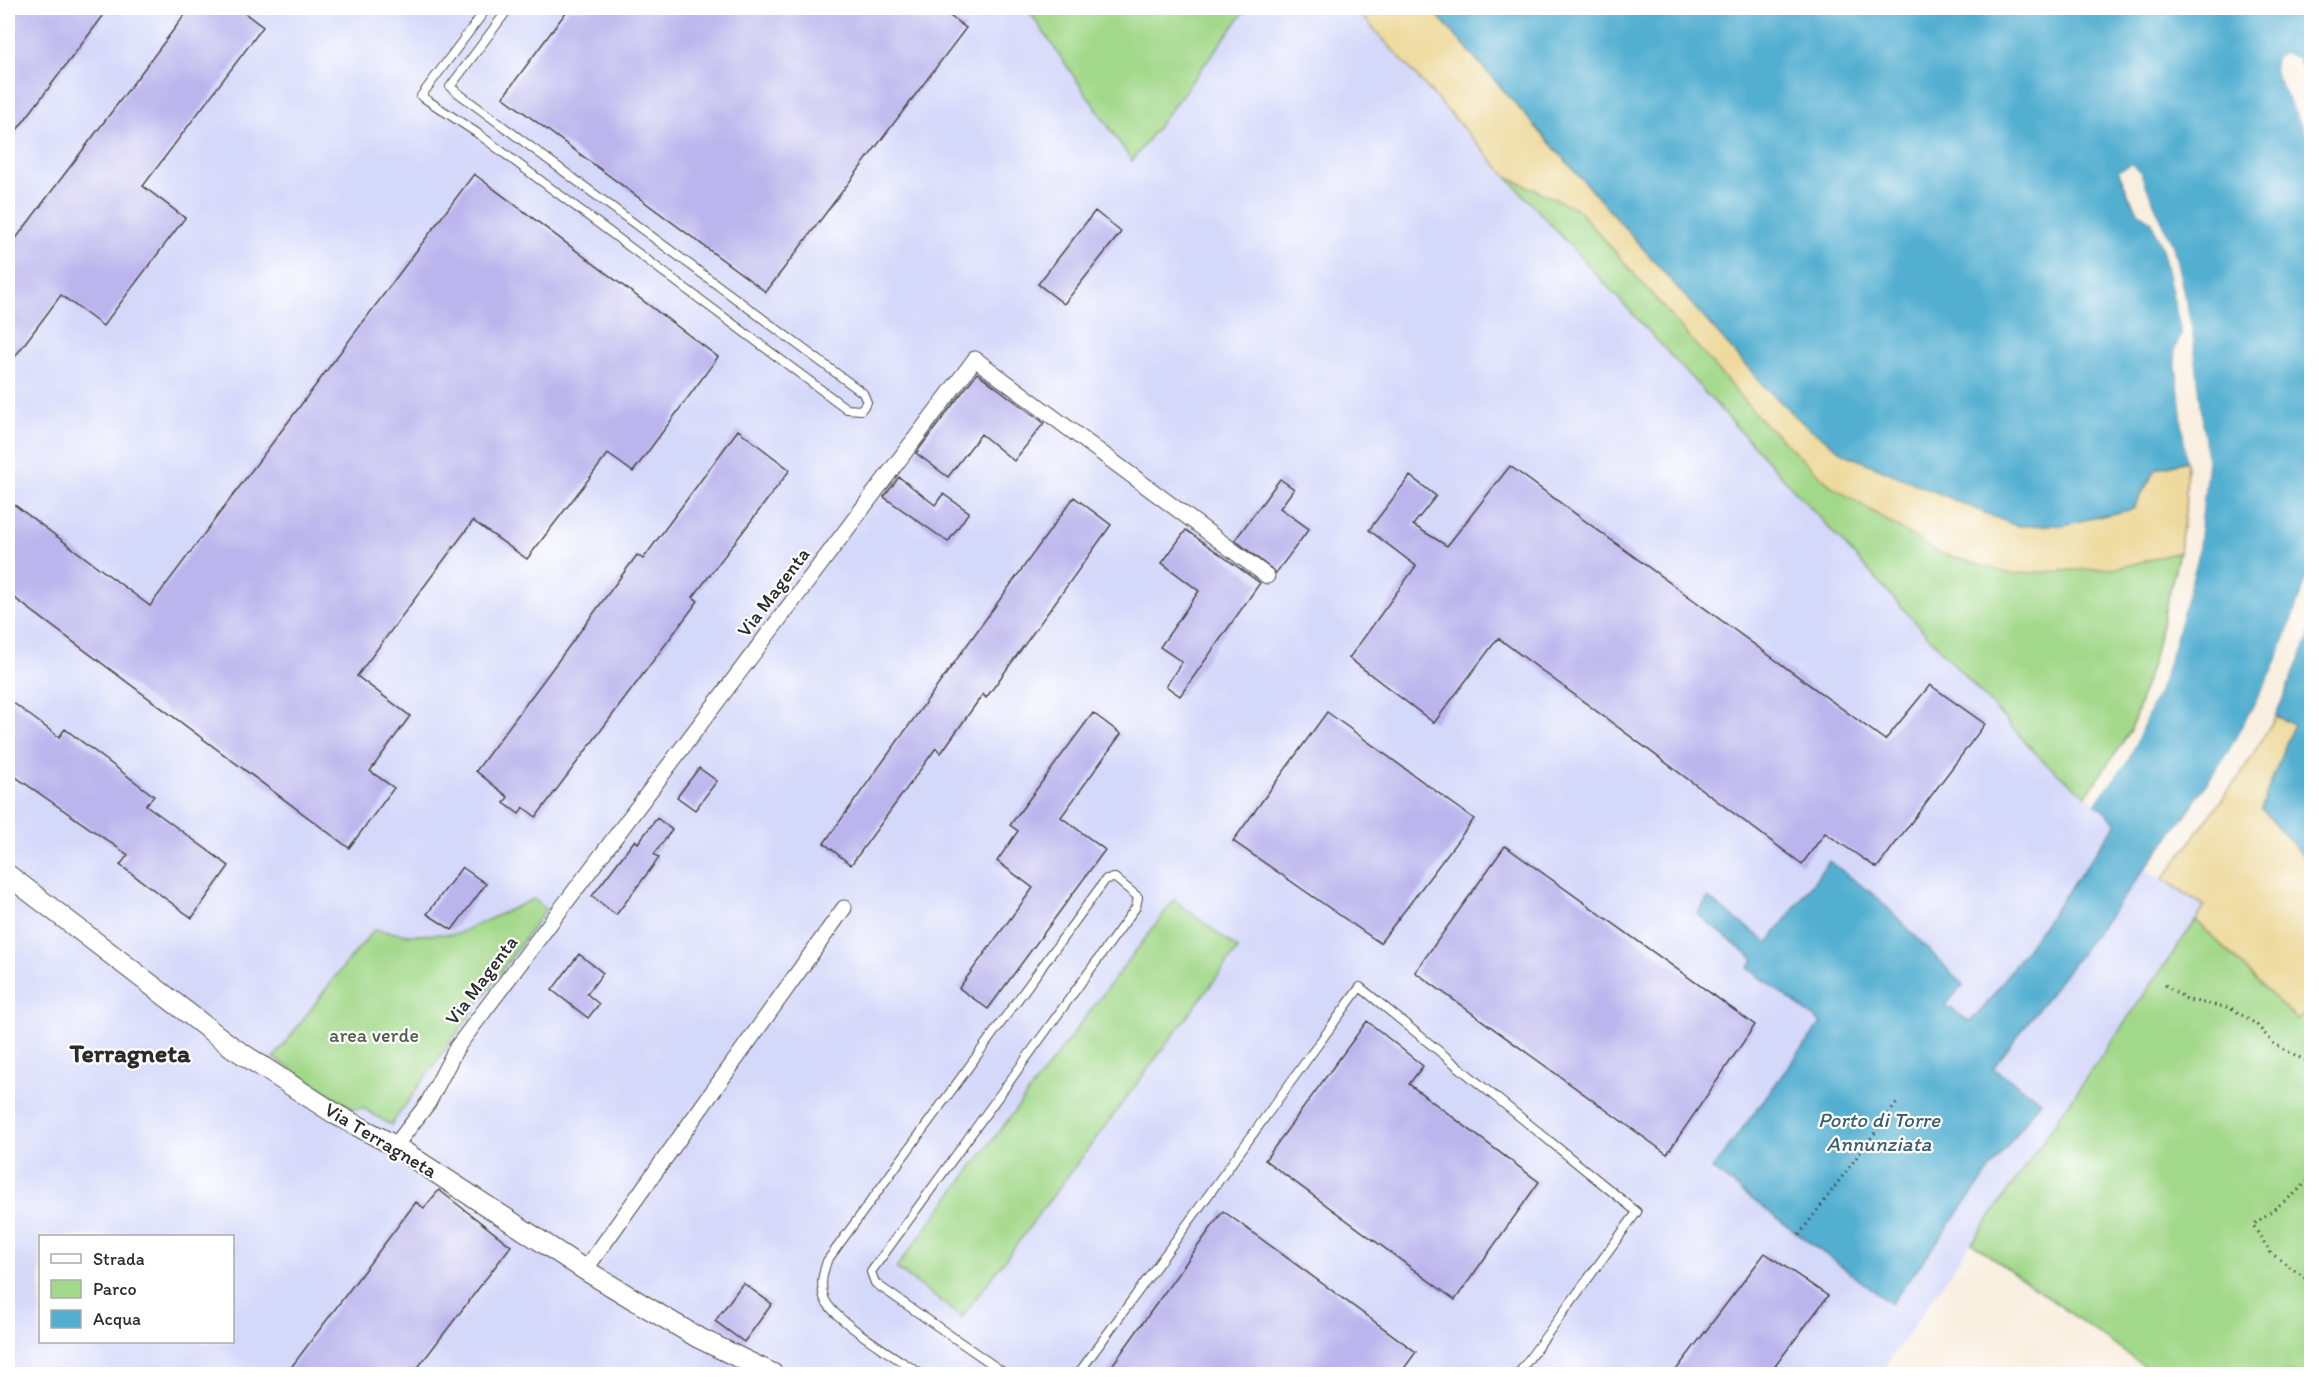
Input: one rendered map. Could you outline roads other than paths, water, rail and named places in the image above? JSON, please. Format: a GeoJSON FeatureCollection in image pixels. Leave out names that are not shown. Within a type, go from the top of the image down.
{"type":"FeatureCollection","features":[{"type":"Feature","properties":{"kind":"street","name":"Via Magenta"},"geometry":{"type":"LineString","coordinates":[[395,1146],[428,1103],[457,1047],[975,359],[1267,576]]}},
{"type":"Feature","properties":{"kind":"street","name":"Via Terragneta"},"geometry":{"type":"LineString","coordinates":[[8,875],[232,1047],[337,1115],[395,1146],[585,1270],[697,1337],[774,1374]]}},
{"type":"Feature","properties":{"kind":"street"},"geometry":{"type":"LineString","coordinates":[[585,1270],[844,908]]}},
{"type":"Feature","properties":{"kind":"lane"},"geometry":{"type":"LineString","coordinates":[[487,8],[421,96],[477,132],[847,409],[861,410],[867,402],[863,393],[450,87],[509,8]]}},
{"type":"Feature","properties":{"kind":"lane"},"geometry":{"type":"LineString","coordinates":[[921,1374],[836,1315],[824,1298],[822,1278],[827,1261],[1106,879],[1115,878],[1138,897],[1137,907],[871,1272],[875,1283],[1006,1374]]}},
{"type":"Feature","properties":{"kind":"lane"},"geometry":{"type":"LineString","coordinates":[[1078,1374],[1360,987],[1637,1212],[1518,1374]]}},
{"type":"Feature","properties":{"kind":"water","name":"Porto di Torre Annunziata"},"geometry":{"type":"Polygon","coordinates":[[[1431,8],[2311,8],[2311,89],[2296,58],[2285,54],[2276,58],[2274,69],[2311,144],[2311,568],[2274,669],[2230,749],[2190,810],[1993,1068],[2041,1101],[1891,1304],[1712,1169],[1821,1023],[1748,968],[1754,959],[1697,914],[1708,898],[1768,943],[1829,861],[1878,898],[1963,985],[1946,1005],[1970,1022],[1985,1006],[2117,823],[2095,803],[2128,759],[2162,681],[2197,559],[2207,464],[2192,331],[2173,248],[2140,173],[2132,164],[2119,171],[2129,196],[2139,212],[2152,221],[2163,250],[2182,334],[2175,351],[2187,461],[2156,469],[2133,509],[2063,525],[2016,526],[1845,454],[1804,424],[1765,387],[1431,8]]]}},
{"type":"Feature","properties":{"kind":"water"},"geometry":{"type":"Polygon","coordinates":[[[2311,629],[2311,865],[2261,808],[2293,725],[2276,716],[2311,629]]]}},
{"type":"Feature","properties":{"kind":"district","name":"Terragneta"},"geometry":{"type":"Point","coordinates":[130,1053]}},
{"type":"Feature","properties":{"kind":"park label","name":"area verde"},"geometry":{"type":"Point","coordinates":[374,1035]}}]}
